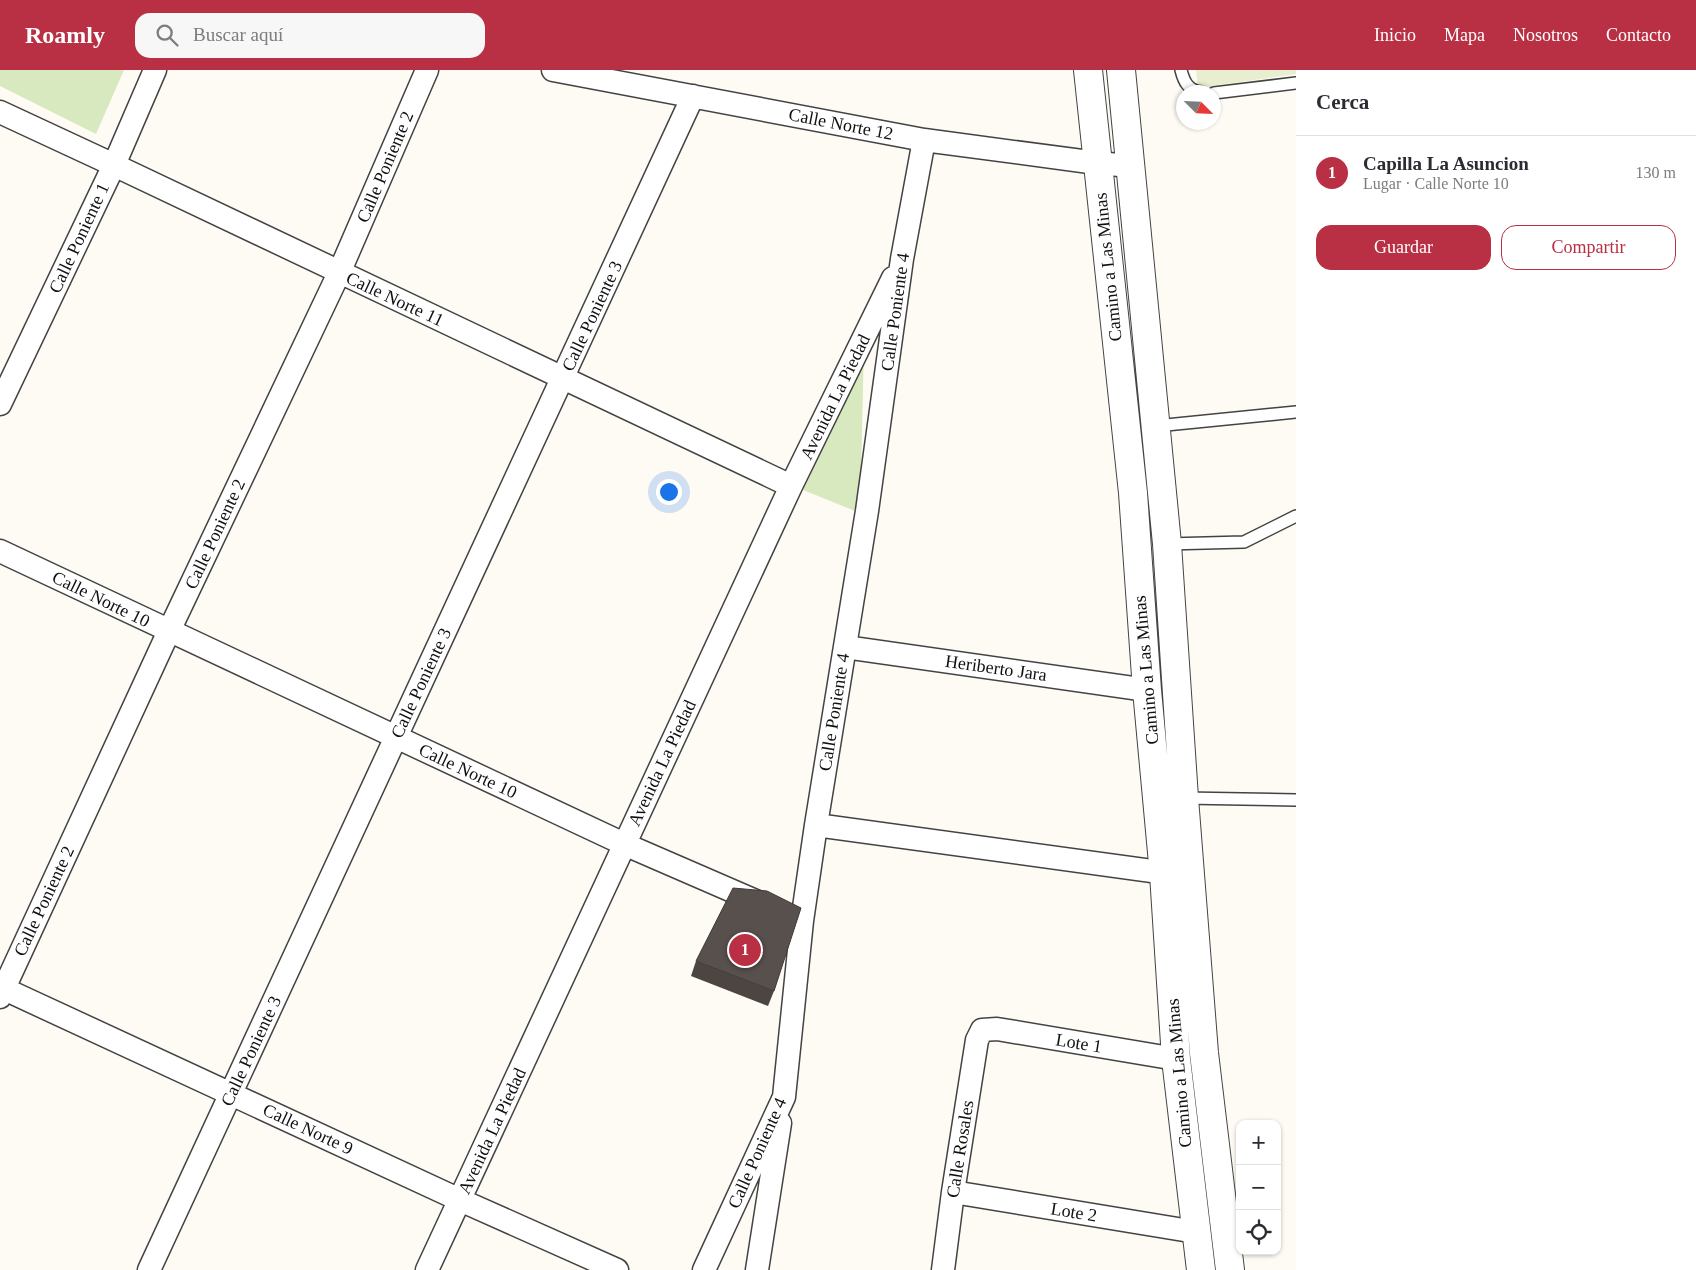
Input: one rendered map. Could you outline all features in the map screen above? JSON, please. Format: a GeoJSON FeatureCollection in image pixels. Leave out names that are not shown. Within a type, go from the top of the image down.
{"type":"FeatureCollection","features":[{"type":"Feature","properties":{"kind":"street","name":"Calle Poniente 1"},"geometry":{"type":"LineString","coordinates":[[0,404],[114,165],[156,70]]}},
{"type":"Feature","properties":{"kind":"street","name":"Calle Poniente 2"},"geometry":{"type":"LineString","coordinates":[[1,991],[339,273],[426,70]]}},
{"type":"Feature","properties":{"kind":"street","name":"Calle Norte 12"},"geometry":{"type":"LineString","coordinates":[[553,70],[924,140],[1132,166]]}},
{"type":"Feature","properties":{"kind":"street","name":"Camino a Las Minas"},"geometry":{"type":"LineString","coordinates":[[1088,70],[1133,493],[1147,690],[1204,1053],[1230,1270]]}},
{"type":"Feature","properties":{"kind":"street","name":"Camino a Las Minas"},"geometry":{"type":"LineString","coordinates":[[1121,70],[1132,166],[1167,544],[1184,798],[1177,875],[1176,1059],[1201,1270]]}},
{"type":"Feature","properties":{"kind":"street","name":"Calle Poniente 3"},"geometry":{"type":"LineString","coordinates":[[150,1270],[693,96]]}},
{"type":"Feature","properties":{"kind":"street","name":"Calle Norte 11"},"geometry":{"type":"LineString","coordinates":[[0,112],[791,486]]}},
{"type":"Feature","properties":{"kind":"street","name":"Calle Poniente 4"},"geometry":{"type":"LineString","coordinates":[[704,1270],[784,1097],[788,915],[816,825],[867,511],[902,259],[924,140]]}},
{"type":"Feature","properties":{"kind":"street","name":"Avenida La Piedad"},"geometry":{"type":"LineString","coordinates":[[426,1270],[791,486],[902,259]]}},
{"type":"Feature","properties":{"kind":"street","name":"Calle Norte 10"},"geometry":{"type":"LineString","coordinates":[[0,551],[624,844],[788,915]]}},
{"type":"Feature","properties":{"kind":"street","name":"Heriberto Jara"},"geometry":{"type":"LineString","coordinates":[[845,647],[1147,690]]}},
{"type":"Feature","properties":{"kind":"street"},"geometry":{"type":"LineString","coordinates":[[816,825],[1177,875]]}},
{"type":"Feature","properties":{"kind":"street","name":"Calle Norte 9"},"geometry":{"type":"LineString","coordinates":[[1,991],[617,1270]]}},
{"type":"Feature","properties":{"kind":"street","name":"Lote 1"},"geometry":{"type":"LineString","coordinates":[[982,1030],[997,1029],[1176,1059]]}},
{"type":"Feature","properties":{"kind":"street","name":"Calle Rosales"},"geometry":{"type":"LineString","coordinates":[[943,1270],[952,1192],[977,1040],[982,1030]]}},
{"type":"Feature","properties":{"kind":"street"},"geometry":{"type":"LineString","coordinates":[[757,1270],[784,1097]]}},
{"type":"Feature","properties":{"kind":"street","name":"Lote 2"},"geometry":{"type":"LineString","coordinates":[[952,1192],[1196,1232]]}},
{"type":"Feature","properties":{"kind":"lane"},"geometry":{"type":"LineString","coordinates":[[1181,70],[1184,81],[1188,85]]}},
{"type":"Feature","properties":{"kind":"lane"},"geometry":{"type":"LineString","coordinates":[[1221,92],[1296,83]]}},
{"type":"Feature","properties":{"kind":"lane"},"geometry":{"type":"LineString","coordinates":[[1156,426],[1296,412]]}},
{"type":"Feature","properties":{"kind":"lane"},"geometry":{"type":"LineString","coordinates":[[1167,544],[1244,542],[1296,516]]}},
{"type":"Feature","properties":{"kind":"lane"},"geometry":{"type":"LineString","coordinates":[[1184,798],[1296,800]]}},
{"type":"Feature","properties":{"kind":"green space"},"geometry":{"type":"Polygon","coordinates":[[[0,70],[124,70],[96,134],[0,86],[0,70]]]}},
{"type":"Feature","properties":{"kind":"green space"},"geometry":{"type":"Polygon","coordinates":[[[1196,70],[1296,70],[1296,74],[1219,85],[1198,85],[1196,70]]]}},
{"type":"Feature","properties":{"kind":"green space"},"geometry":{"type":"Polygon","coordinates":[[[864,346],[860,513],[803,490],[864,346]]]}},
{"type":"Feature","properties":{"kind":"building"},"geometry":{"type":"Polygon","coordinates":[[[733,888],[767,891],[801,908],[774,991],[696,961],[733,888]]]}},
{"type":"Feature","properties":{"kind":"place","name":"Capilla La Asuncion"},"geometry":{"type":"Point","coordinates":[745,950]}}]}
